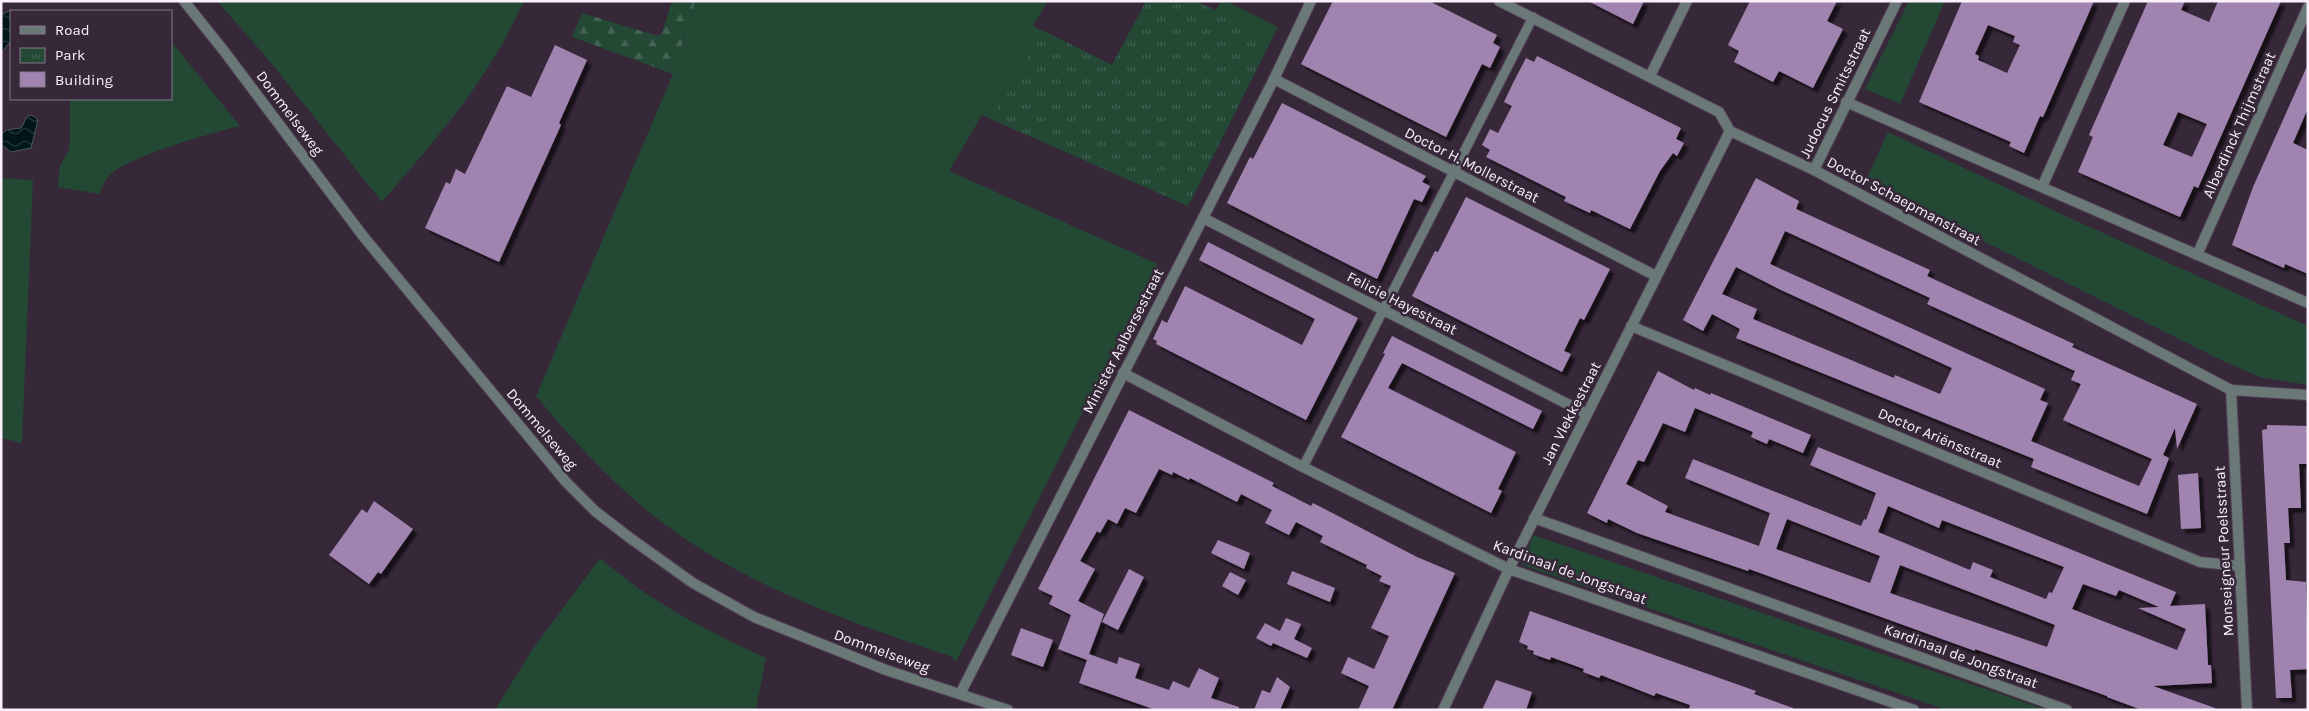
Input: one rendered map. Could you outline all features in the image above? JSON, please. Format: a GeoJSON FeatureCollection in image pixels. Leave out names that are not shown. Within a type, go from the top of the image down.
{"type":"FeatureCollection","features":[{"type":"Feature","properties":{"kind":"street","name":"Dommelseweg"},"geometry":{"type":"LineString","coordinates":[[184,1],[214,36],[369,244],[560,474],[595,511],[693,582],[754,617],[886,670],[1008,710]]}},
{"type":"Feature","properties":{"kind":"street","name":"Minister Aalbersestraat"},"geometry":{"type":"LineString","coordinates":[[960,694],[1312,1]]}},
{"type":"Feature","properties":{"kind":"street"},"geometry":{"type":"LineString","coordinates":[[1499,1],[1719,112],[1730,131]]}},
{"type":"Feature","properties":{"kind":"street"},"geometry":{"type":"LineString","coordinates":[[1650,76],[1687,1]]}},
{"type":"Feature","properties":{"kind":"street","name":"Judocus Smitsstraat"},"geometry":{"type":"LineString","coordinates":[[1814,170],[1896,1]]}},
{"type":"Feature","properties":{"kind":"street"},"geometry":{"type":"LineString","coordinates":[[2042,187],[2124,1]]}},
{"type":"Feature","properties":{"kind":"street","name":"Alberdinck Thijmstraat"},"geometry":{"type":"LineString","coordinates":[[2197,255],[2308,7]]}},
{"type":"Feature","properties":{"kind":"street","name":"Doctor H. Mollerstraat"},"geometry":{"type":"LineString","coordinates":[[1274,79],[1656,276]]}},
{"type":"Feature","properties":{"kind":"street"},"geometry":{"type":"LineString","coordinates":[[1846,102],[2308,303]]}},
{"type":"Feature","properties":{"kind":"street","name":"Doctor Schaepmanstraat"},"geometry":{"type":"LineString","coordinates":[[1730,131],[1814,170],[2231,390],[2308,395]]}},
{"type":"Feature","properties":{"kind":"street","name":"Jan Vlekkestraat"},"geometry":{"type":"LineString","coordinates":[[1443,710],[1534,518],[1730,131]]}},
{"type":"Feature","properties":{"kind":"street","name":"Felicie Hayestraat"},"geometry":{"type":"LineString","coordinates":[[1203,218],[1587,414]]}},
{"type":"Feature","properties":{"kind":"street","name":"Doctor Ariënsstraat"},"geometry":{"type":"LineString","coordinates":[[1631,326],[2200,562],[2240,566]]}},
{"type":"Feature","properties":{"kind":"street","name":"Kardinaal de Jongstraat"},"geometry":{"type":"LineString","coordinates":[[1123,373],[1303,467],[1509,569],[1914,710]]}},
{"type":"Feature","properties":{"kind":"street","name":"Monseigneur Poelsstraat"},"geometry":{"type":"LineString","coordinates":[[2231,390],[2247,710]]}},
{"type":"Feature","properties":{"kind":"street","name":"Kardinaal de Jongstraat"},"geometry":{"type":"LineString","coordinates":[[1534,518],[2067,710]]}},
{"type":"Feature","properties":{"kind":"lane"},"geometry":{"type":"LineString","coordinates":[[1303,467],[1533,17]]}},
{"type":"Feature","properties":{"kind":"green space"},"geometry":{"type":"Polygon","coordinates":[[[217,1],[524,1],[495,56],[461,107],[382,202],[267,58],[217,1]]]}},
{"type":"Feature","properties":{"kind":"green space"},"geometry":{"type":"Polygon","coordinates":[[[672,1],[695,1],[673,74],[572,37],[582,13],[658,36],[662,33],[672,1]]]}},
{"type":"Feature","properties":{"kind":"green space"},"geometry":{"type":"Polygon","coordinates":[[[695,1],[1048,1],[1033,26],[1096,58],[1173,90],[1221,1],[1226,1],[1278,27],[1188,206],[982,115],[949,171],[1158,264],[956,662],[952,657],[836,615],[760,582],[723,563],[688,541],[638,503],[607,474],[563,428],[536,396],[673,74],[695,1]]]}},
{"type":"Feature","properties":{"kind":"green space"},"geometry":{"type":"Polygon","coordinates":[[[1146,1],[1196,1],[1272,38],[1188,206],[991,119],[1044,31],[1112,65],[1146,1]]]}},
{"type":"Feature","properties":{"kind":"green space"},"geometry":{"type":"Polygon","coordinates":[[[1909,1],[1945,1],[1900,104],[1865,89],[1909,1]]]}},
{"type":"Feature","properties":{"kind":"green space"},"geometry":{"type":"Polygon","coordinates":[[[172,42],[240,126],[153,153],[121,167],[109,176],[100,194],[58,187],[60,165],[68,152],[70,140],[70,100],[172,100],[172,42]]]}},
{"type":"Feature","properties":{"kind":"green space"},"geometry":{"type":"Polygon","coordinates":[[[1888,132],[2070,218],[2308,326],[2308,385],[2260,377],[2225,362],[1865,182],[1888,132]]]}},
{"type":"Feature","properties":{"kind":"green space"},"geometry":{"type":"Polygon","coordinates":[[[1,178],[33,180],[22,443],[1,438],[1,178]]]}},
{"type":"Feature","properties":{"kind":"green space"},"geometry":{"type":"Polygon","coordinates":[[[1533,535],[2047,710],[1947,710],[1522,565],[1533,535]]]}},
{"type":"Feature","properties":{"kind":"green space"},"geometry":{"type":"Polygon","coordinates":[[[600,558],[638,588],[679,614],[766,658],[756,710],[495,710],[532,650],[600,558]]]}},
{"type":"Feature","properties":{"kind":"water"},"geometry":{"type":"Polygon","coordinates":[[[10,10],[10,42],[1,53],[1,15],[10,10]]]}},
{"type":"Feature","properties":{"kind":"water"},"geometry":{"type":"Polygon","coordinates":[[[28,115],[34,116],[38,120],[31,148],[11,152],[2,145],[2,134],[6,130],[21,128],[28,115]]]}},
{"type":"Feature","properties":{"kind":"building"},"geometry":{"type":"Polygon","coordinates":[[[1333,1],[1429,1],[1497,35],[1493,43],[1500,47],[1490,68],[1482,64],[1446,137],[1301,64],[1333,1]]]}},
{"type":"Feature","properties":{"kind":"building"},"geometry":{"type":"Polygon","coordinates":[[[1588,1],[1644,1],[1633,24],[1588,1]]]}},
{"type":"Feature","properties":{"kind":"building"},"geometry":{"type":"Polygon","coordinates":[[[1750,1],[1837,1],[1827,21],[1843,29],[1813,88],[1779,71],[1773,82],[1734,62],[1739,51],[1728,45],[1750,1]]]}},
{"type":"Feature","properties":{"kind":"building"},"geometry":{"type":"Polygon","coordinates":[[[1962,1],[2094,1],[2043,117],[2040,116],[2024,153],[2009,146],[2011,142],[1919,102],[1962,1]],[[1988,25],[1975,54],[1979,56],[1978,60],[2007,73],[2020,45],[2013,42],[2015,36],[1988,25]]]}},
{"type":"Feature","properties":{"kind":"building"},"geometry":{"type":"Polygon","coordinates":[[[2148,1],[2185,1],[2181,10],[2209,22],[2218,1],[2281,1],[2198,188],[2194,186],[2180,217],[2078,172],[2093,137],[2089,135],[2148,1]],[[2178,112],[2163,145],[2192,157],[2207,124],[2178,112]]]}},
{"type":"Feature","properties":{"kind":"building"},"geometry":{"type":"Polygon","coordinates":[[[555,45],[587,60],[559,123],[561,125],[499,262],[425,228],[446,182],[450,184],[456,169],[465,174],[507,86],[531,97],[555,45]]]}},
{"type":"Feature","properties":{"kind":"building"},"geometry":{"type":"Polygon","coordinates":[[[1537,56],[1681,128],[1676,139],[1684,143],[1677,156],[1673,153],[1660,171],[1630,229],[1591,210],[1590,213],[1564,201],[1566,197],[1486,157],[1490,150],[1482,145],[1490,129],[1498,133],[1512,106],[1504,102],[1513,83],[1526,58],[1534,62],[1537,56]]]}},
{"type":"Feature","properties":{"kind":"building"},"geometry":{"type":"Polygon","coordinates":[[[2308,64],[2308,108],[2293,143],[2308,150],[2308,274],[2285,264],[2284,268],[2232,245],[2253,187],[2308,64]]]}},
{"type":"Feature","properties":{"kind":"building"},"geometry":{"type":"Polygon","coordinates":[[[1282,103],[1426,176],[1422,182],[1430,186],[1422,202],[1414,199],[1377,279],[1227,203],[1250,157],[1253,159],[1282,103]]]}},
{"type":"Feature","properties":{"kind":"building"},"geometry":{"type":"Polygon","coordinates":[[[1756,178],[1799,201],[1796,209],[1930,270],[1927,276],[2074,344],[2072,347],[2197,404],[2177,449],[2175,428],[2163,455],[2169,458],[2147,514],[2031,467],[2034,459],[1736,338],[1740,329],[1712,314],[1703,331],[1683,320],[1756,178]],[[1785,231],[1770,264],[2045,389],[2040,400],[2048,403],[2031,441],[2139,486],[2152,459],[2063,420],[2081,384],[2071,380],[2075,371],[1927,304],[1930,298],[1785,231]],[[1736,267],[1722,294],[1757,309],[1753,319],[1894,378],[1895,375],[1940,394],[1952,368],[1781,290],[1736,267]]]}},
{"type":"Feature","properties":{"kind":"building"},"geometry":{"type":"Polygon","coordinates":[[[1466,197],[1610,269],[1584,320],[1580,318],[1564,351],[1571,354],[1562,372],[1412,296],[1435,251],[1438,252],[1466,197]]]}},
{"type":"Feature","properties":{"kind":"building"},"geometry":{"type":"Polygon","coordinates":[[[1208,242],[1358,318],[1306,420],[1156,344],[1157,341],[1153,339],[1162,320],[1167,323],[1185,286],[1302,345],[1315,319],[1199,260],[1208,242]]]}},
{"type":"Feature","properties":{"kind":"building"},"geometry":{"type":"Polygon","coordinates":[[[1392,336],[1542,411],[1533,429],[1402,363],[1388,388],[1516,452],[1498,489],[1502,491],[1491,513],[1341,437],[1385,354],[1383,353],[1392,336]]]}},
{"type":"Feature","properties":{"kind":"building"},"geometry":{"type":"Polygon","coordinates":[[[1658,371],[1694,390],[1695,388],[1710,395],[1711,393],[1811,435],[1803,453],[1769,439],[1767,444],[1751,437],[1753,432],[1695,408],[1685,432],[1663,423],[1644,462],[1638,460],[1626,484],[1668,506],[1665,512],[1759,546],[1770,513],[1685,478],[1693,459],[1861,526],[1864,519],[1866,520],[1876,493],[1810,465],[1818,447],[2176,592],[2170,606],[2205,604],[2208,665],[2211,665],[2212,683],[2153,686],[2215,708],[2215,710],[2142,710],[1749,569],[1748,571],[1637,533],[1608,519],[1607,523],[1587,513],[1658,371]],[[1888,506],[1878,532],[1970,570],[1973,562],[1993,570],[1990,577],[2046,599],[2049,592],[2052,593],[2064,567],[1942,520],[1939,528],[1888,506]],[[1787,519],[1776,549],[1870,583],[1880,556],[1787,519]],[[1900,565],[1890,593],[2047,647],[2055,625],[1900,565]],[[2083,584],[2072,609],[2177,650],[2186,629],[2138,608],[2159,607],[2119,590],[2116,596],[2083,584]]]}},
{"type":"Feature","properties":{"kind":"building"},"geometry":{"type":"Polygon","coordinates":[[[1129,410],[1274,483],[1272,486],[1311,506],[1313,503],[1417,557],[1455,573],[1392,710],[1358,710],[1369,686],[1341,673],[1348,657],[1374,669],[1389,636],[1371,628],[1391,586],[1379,581],[1382,576],[1366,568],[1367,565],[1320,542],[1323,536],[1296,522],[1289,535],[1265,523],[1272,510],[1241,494],[1237,502],[1190,478],[1189,480],[1173,472],[1172,475],[1159,469],[1136,513],[1125,508],[1117,524],[1108,519],[1100,533],[1097,531],[1080,561],[1095,569],[1078,601],[1104,614],[1089,654],[1117,664],[1119,657],[1140,664],[1135,678],[1169,690],[1173,681],[1189,688],[1199,668],[1219,678],[1211,698],[1239,707],[1239,710],[1156,710],[1079,683],[1087,660],[1058,649],[1071,615],[1049,604],[1053,596],[1038,589],[1129,410]]]}},
{"type":"Feature","properties":{"kind":"building"},"geometry":{"type":"Polygon","coordinates":[[[2267,425],[2308,426],[2308,464],[2299,464],[2301,508],[2288,508],[2290,543],[2284,543],[2286,580],[2306,582],[2308,669],[2290,670],[2292,698],[2276,698],[2262,430],[2267,429],[2267,425]]]}},
{"type":"Feature","properties":{"kind":"building"},"geometry":{"type":"Polygon","coordinates":[[[2198,473],[2201,528],[2181,529],[2178,475],[2198,473]]]}},
{"type":"Feature","properties":{"kind":"building"},"geometry":{"type":"Polygon","coordinates":[[[374,501],[413,529],[381,574],[378,572],[369,584],[329,555],[362,509],[367,513],[374,501]]]}},
{"type":"Feature","properties":{"kind":"building"},"geometry":{"type":"Polygon","coordinates":[[[1218,540],[1250,553],[1244,569],[1211,553],[1218,540]]]}},
{"type":"Feature","properties":{"kind":"building"},"geometry":{"type":"Polygon","coordinates":[[[1129,569],[1144,577],[1118,630],[1102,622],[1129,569]]]}},
{"type":"Feature","properties":{"kind":"building"},"geometry":{"type":"Polygon","coordinates":[[[1292,571],[1335,588],[1330,602],[1287,584],[1292,571]]]}},
{"type":"Feature","properties":{"kind":"building"},"geometry":{"type":"Polygon","coordinates":[[[1230,572],[1246,580],[1238,595],[1222,586],[1230,572]]]}},
{"type":"Feature","properties":{"kind":"building"},"geometry":{"type":"Polygon","coordinates":[[[1530,611],[1756,691],[1754,694],[1793,708],[1793,710],[1689,710],[1690,705],[1656,693],[1654,696],[1601,675],[1599,678],[1583,672],[1584,669],[1551,657],[1550,660],[1533,654],[1534,651],[1527,649],[1528,646],[1519,642],[1530,611]]]}},
{"type":"Feature","properties":{"kind":"building"},"geometry":{"type":"Polygon","coordinates":[[[1286,618],[1301,624],[1294,639],[1312,648],[1307,658],[1273,643],[1271,646],[1256,638],[1265,623],[1280,631],[1286,618]]]}},
{"type":"Feature","properties":{"kind":"building"},"geometry":{"type":"Polygon","coordinates":[[[1021,628],[1053,640],[1043,667],[1011,655],[1021,628]]]}},
{"type":"Feature","properties":{"kind":"building"},"geometry":{"type":"Polygon","coordinates":[[[1277,677],[1290,687],[1280,710],[1254,710],[1262,690],[1270,693],[1277,677]]]}},
{"type":"Feature","properties":{"kind":"building"},"geometry":{"type":"Polygon","coordinates":[[[1496,680],[1532,692],[1526,710],[1482,710],[1496,680]]]}}]}
